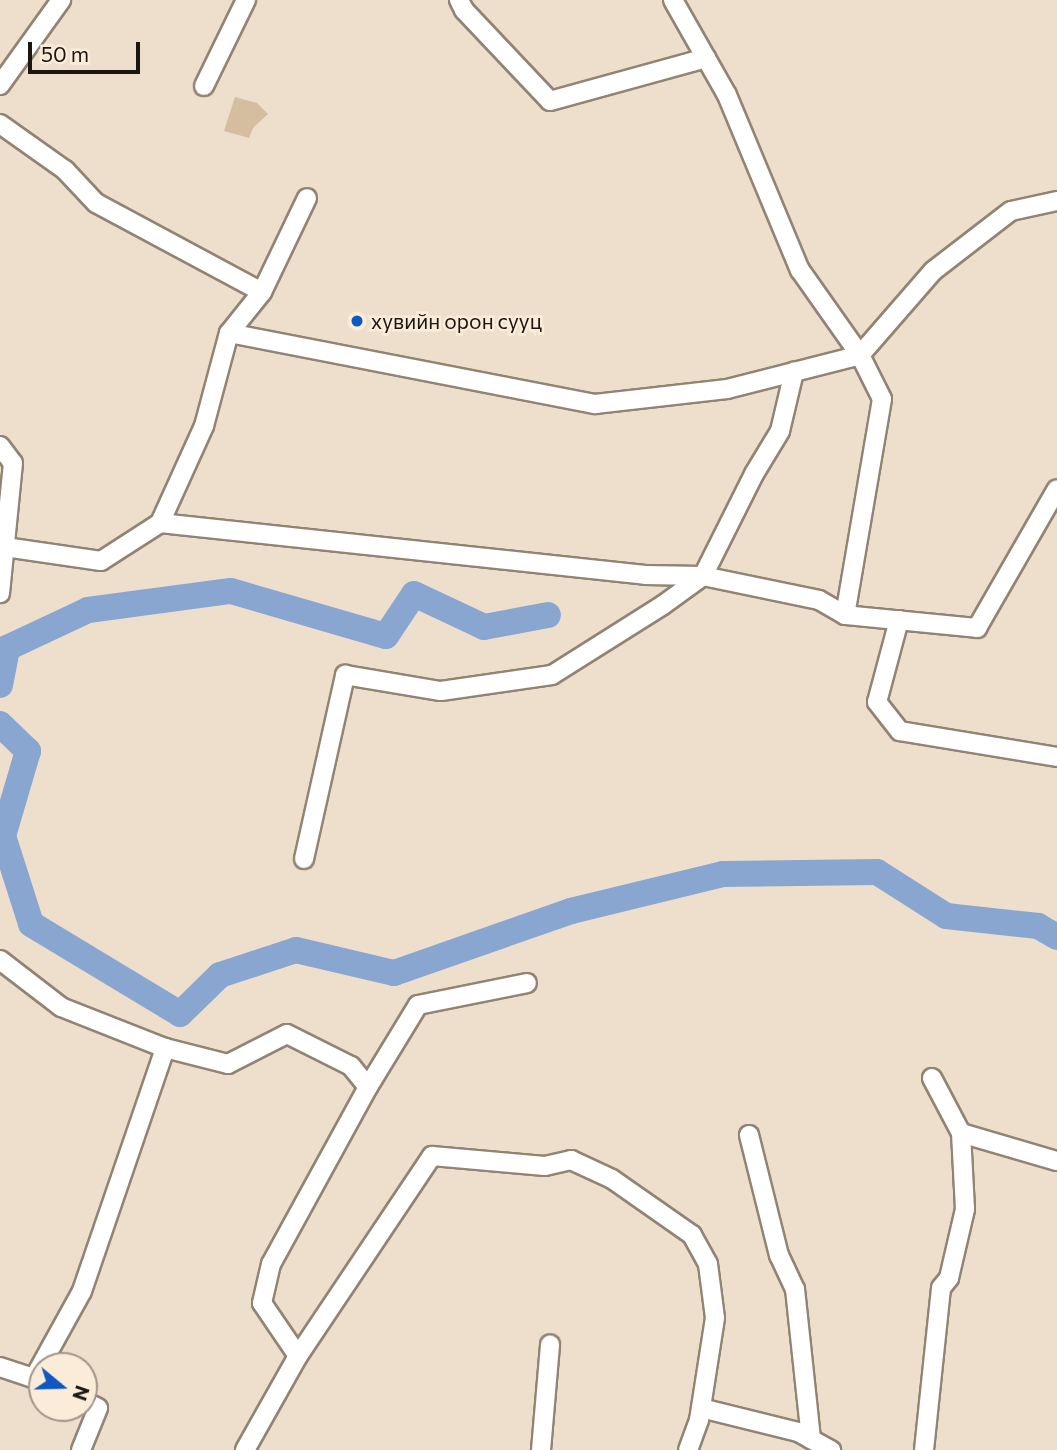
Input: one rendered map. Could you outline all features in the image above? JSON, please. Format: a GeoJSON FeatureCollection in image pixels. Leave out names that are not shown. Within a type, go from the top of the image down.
{"type":"FeatureCollection","features":[{"type":"Feature","properties":{"kind":"street"},"geometry":{"type":"LineString","coordinates":[[0,85],[61,0]]}},
{"type":"Feature","properties":{"kind":"street"},"geometry":{"type":"LineString","coordinates":[[204,86],[246,0]]}},
{"type":"Feature","properties":{"kind":"street"},"geometry":{"type":"LineString","coordinates":[[459,0],[464,10],[550,101],[706,58]]}},
{"type":"Feature","properties":{"kind":"street"},"geometry":{"type":"LineString","coordinates":[[673,0],[727,95],[800,270],[860,355],[882,399],[845,615]]}},
{"type":"Feature","properties":{"kind":"street"},"geometry":{"type":"LineString","coordinates":[[0,124],[65,170],[96,202],[262,292]]}},
{"type":"Feature","properties":{"kind":"street"},"geometry":{"type":"LineString","coordinates":[[5,547],[102,561],[160,523],[204,426],[229,333],[262,292],[307,198]]}},
{"type":"Feature","properties":{"kind":"street"},"geometry":{"type":"LineString","coordinates":[[229,333],[595,404],[727,388],[860,355],[933,271],[1011,211],[1057,201]]}},
{"type":"Feature","properties":{"kind":"street"},"geometry":{"type":"LineString","coordinates":[[304,859],[345,675],[441,691],[552,675],[663,606],[703,576],[754,474],[780,431],[794,372]]}},
{"type":"Feature","properties":{"kind":"street"},"geometry":{"type":"LineString","coordinates":[[0,446],[13,463],[0,593]]}},
{"type":"Feature","properties":{"kind":"street"},"geometry":{"type":"LineString","coordinates":[[160,523],[645,575],[703,576],[819,600],[845,615],[977,628],[1057,489]]}},
{"type":"Feature","properties":{"kind":"street"},"geometry":{"type":"LineString","coordinates":[[899,620],[877,702],[900,730],[1057,757]]}},
{"type":"Feature","properties":{"kind":"street"},"geometry":{"type":"LineString","coordinates":[[0,960],[61,1007],[165,1048],[228,1064],[287,1034],[351,1066],[368,1087]]}},
{"type":"Feature","properties":{"kind":"street"},"geometry":{"type":"LineString","coordinates":[[298,1356],[262,1303],[271,1264],[368,1087],[418,1005],[527,983]]}},
{"type":"Feature","properties":{"kind":"street"},"geometry":{"type":"LineString","coordinates":[[52,1352],[82,1291],[165,1048]]}},
{"type":"Feature","properties":{"kind":"street"},"geometry":{"type":"LineString","coordinates":[[924,1450],[941,1288],[949,1278],[965,1209],[961,1133],[932,1078]]}},
{"type":"Feature","properties":{"kind":"street"},"geometry":{"type":"LineString","coordinates":[[961,1133],[1057,1161]]}},
{"type":"Feature","properties":{"kind":"street"},"geometry":{"type":"LineString","coordinates":[[749,1135],[779,1255],[795,1289],[811,1439]]}},
{"type":"Feature","properties":{"kind":"street"},"geometry":{"type":"LineString","coordinates":[[245,1450],[298,1356],[432,1156],[545,1166],[572,1160],[612,1179],[692,1235],[708,1264],[715,1318],[701,1408],[688,1450]]}},
{"type":"Feature","properties":{"kind":"street"},"geometry":{"type":"LineString","coordinates":[[541,1450],[550,1343]]}},
{"type":"Feature","properties":{"kind":"street"},"geometry":{"type":"LineString","coordinates":[[0,1367],[28,1377]]}},
{"type":"Feature","properties":{"kind":"street"},"geometry":{"type":"LineString","coordinates":[[701,1408],[798,1432],[831,1450]]}},
{"type":"Feature","properties":{"kind":"street"},"geometry":{"type":"LineString","coordinates":[[80,1450],[91,1422]]}},
{"type":"Feature","properties":{"kind":"shaded area"},"geometry":{"type":"Polygon","coordinates":[[[235,97],[257,103],[268,114],[253,128],[249,138],[224,131],[235,97]]]}},
{"type":"Feature","properties":{"kind":"waterway"},"geometry":{"type":"LineString","coordinates":[[0,685],[7,648],[88,610],[231,591],[386,636],[414,594],[484,627],[548,615]]}},
{"type":"Feature","properties":{"kind":"waterway"},"geometry":{"type":"LineString","coordinates":[[0,724],[28,751],[3,836],[31,924],[180,1014],[220,975],[296,950],[394,973],[571,911],[723,874],[877,872],[946,916],[1038,926],[1057,937]]}},
{"type":"Feature","properties":{"kind":"place","name":"хувийн орон сууц"},"geometry":{"type":"Point","coordinates":[357,321]}}]}
